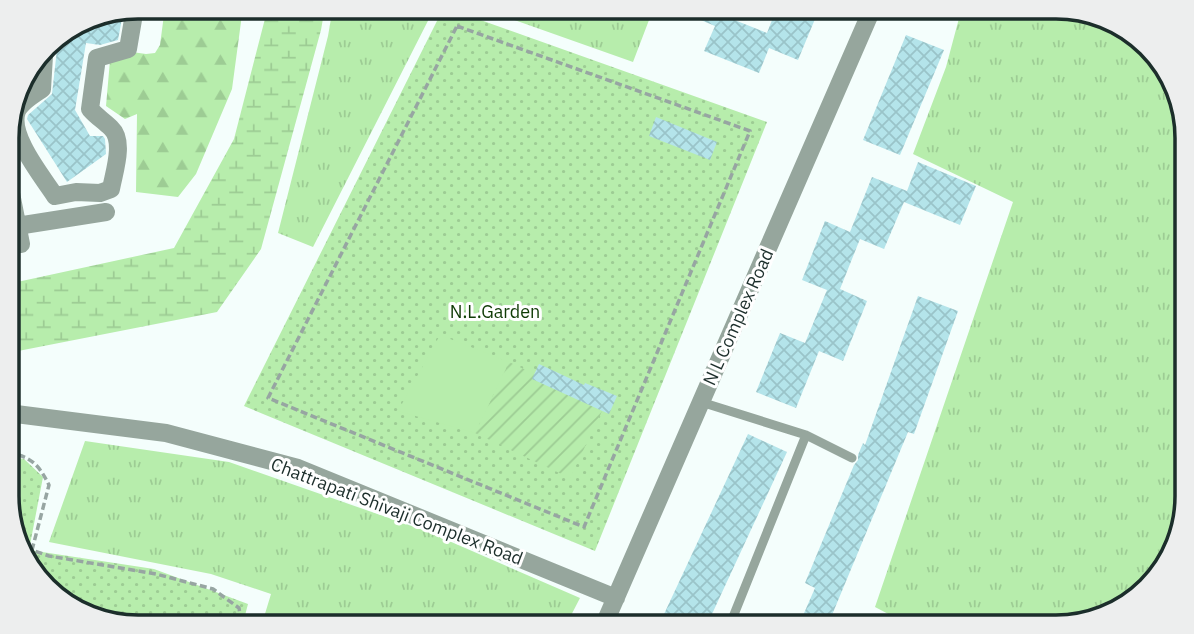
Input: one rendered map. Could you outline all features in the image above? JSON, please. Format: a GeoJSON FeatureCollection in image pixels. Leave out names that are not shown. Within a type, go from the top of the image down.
{"type":"FeatureCollection","features":[{"type":"Feature","properties":{"kind":"street","name":"N L Complex Road"},"geometry":{"type":"LineString","coordinates":[[609,614],[868,19]]}},
{"type":"Feature","properties":{"kind":"street"},"geometry":{"type":"LineString","coordinates":[[20,140],[55,195],[76,192],[100,194],[111,189],[118,140],[113,129],[90,109],[97,58],[128,49],[133,20]]}},
{"type":"Feature","properties":{"kind":"street"},"geometry":{"type":"LineString","coordinates":[[25,103],[42,89],[40,72]]}},
{"type":"Feature","properties":{"kind":"street"},"geometry":{"type":"LineString","coordinates":[[20,226],[106,212]]}},
{"type":"Feature","properties":{"kind":"street"},"geometry":{"type":"LineString","coordinates":[[20,238],[21,244]]}},
{"type":"Feature","properties":{"kind":"street","name":"Chattrapati Shivaji Complex Road"},"geometry":{"type":"LineString","coordinates":[[19,414],[166,433],[298,468],[616,598]]}},
{"type":"Feature","properties":{"kind":"lane"},"geometry":{"type":"LineString","coordinates":[[701,402],[806,435],[852,458]]}},
{"type":"Feature","properties":{"kind":"lane"},"geometry":{"type":"LineString","coordinates":[[734,614],[806,435]]}},
{"type":"Feature","properties":{"kind":"path"},"geometry":{"type":"LineString","coordinates":[[457,26],[750,131],[584,527],[268,398],[457,26]]}},
{"type":"Feature","properties":{"kind":"path"},"geometry":{"type":"LineString","coordinates":[[19,455],[38,464],[49,485],[32,549]]}},
{"type":"Feature","properties":{"kind":"path"},"geometry":{"type":"LineString","coordinates":[[33,550],[49,556],[156,574],[213,589],[239,608],[240,615]]}},
{"type":"Feature","properties":{"kind":"green space"},"geometry":{"type":"Polygon","coordinates":[[[163,19],[241,19],[232,89],[196,174],[178,197],[136,192],[137,114],[125,119],[106,106],[111,49],[146,54],[155,53],[160,45],[163,19]]]}},
{"type":"Feature","properties":{"kind":"green space"},"geometry":{"type":"Polygon","coordinates":[[[265,19],[323,19],[261,249],[217,312],[19,351],[20,281],[174,248],[234,139],[265,19]]]}},
{"type":"Feature","properties":{"kind":"green space"},"geometry":{"type":"Polygon","coordinates":[[[331,19],[429,19],[313,247],[278,233],[331,19]]]}},
{"type":"Feature","properties":{"kind":"green space","name":"N.L.Garden"},"geometry":{"type":"Polygon","coordinates":[[[438,19],[478,19],[767,122],[595,551],[244,406],[438,19]]]}},
{"type":"Feature","properties":{"kind":"green space"},"geometry":{"type":"Polygon","coordinates":[[[512,19],[649,19],[633,62],[512,19]]]}},
{"type":"Feature","properties":{"kind":"green space"},"geometry":{"type":"Polygon","coordinates":[[[959,19],[1056,19],[1079,22],[1108,32],[1140,54],[1159,79],[1171,108],[1175,138],[1174,511],[1162,548],[1145,574],[1122,595],[1079,612],[889,614],[875,607],[1013,202],[913,154],[946,67],[959,19]]]}},
{"type":"Feature","properties":{"kind":"green space"},"geometry":{"type":"Polygon","coordinates":[[[440,335],[509,362],[475,433],[398,411],[440,335]]]}},
{"type":"Feature","properties":{"kind":"green space"},"geometry":{"type":"Polygon","coordinates":[[[509,362],[604,407],[570,478],[475,433],[509,362]]]}},
{"type":"Feature","properties":{"kind":"green space"},"geometry":{"type":"Polygon","coordinates":[[[85,441],[229,462],[426,531],[580,598],[571,615],[265,615],[271,594],[211,574],[49,542],[85,441]]]}},
{"type":"Feature","properties":{"kind":"green space"},"geometry":{"type":"Polygon","coordinates":[[[19,458],[24,459],[43,477],[30,545],[20,511],[19,458]]]}},
{"type":"Feature","properties":{"kind":"green space"},"geometry":{"type":"Polygon","coordinates":[[[33,551],[154,569],[248,604],[245,615],[138,615],[108,611],[66,590],[54,580],[33,551]]]}},
{"type":"Feature","properties":{"kind":"building"},"geometry":{"type":"Polygon","coordinates":[[[698,19],[732,19],[767,33],[772,19],[815,19],[798,60],[769,48],[759,73],[704,51],[715,26],[698,19]]]}},
{"type":"Feature","properties":{"kind":"building"},"geometry":{"type":"Polygon","coordinates":[[[121,21],[118,40],[100,45],[86,43],[75,110],[90,136],[103,136],[106,154],[67,182],[27,119],[28,115],[52,94],[57,53],[60,49],[79,35],[121,21]]]}},
{"type":"Feature","properties":{"kind":"building"},"geometry":{"type":"Polygon","coordinates":[[[906,35],[944,50],[900,155],[863,140],[906,35]]]}},
{"type":"Feature","properties":{"kind":"building"},"geometry":{"type":"Polygon","coordinates":[[[656,117],[717,142],[710,160],[649,136],[656,117]]]}},
{"type":"Feature","properties":{"kind":"building"},"geometry":{"type":"Polygon","coordinates":[[[918,162],[976,186],[960,225],[904,202],[884,249],[860,239],[840,289],[867,301],[843,361],[819,351],[796,408],[756,392],[780,333],[805,343],[827,290],[802,280],[825,221],[850,232],[872,177],[907,191],[918,162]]]}},
{"type":"Feature","properties":{"kind":"building"},"geometry":{"type":"Polygon","coordinates":[[[918,296],[958,311],[914,434],[908,432],[832,614],[804,614],[815,588],[805,583],[863,443],[865,445],[918,296]]]}},
{"type":"Feature","properties":{"kind":"building"},"geometry":{"type":"Polygon","coordinates":[[[539,364],[584,385],[585,383],[617,396],[609,414],[532,379],[539,364]]]}},
{"type":"Feature","properties":{"kind":"building"},"geometry":{"type":"Polygon","coordinates":[[[748,434],[787,452],[712,614],[664,614],[748,434]]]}}]}
